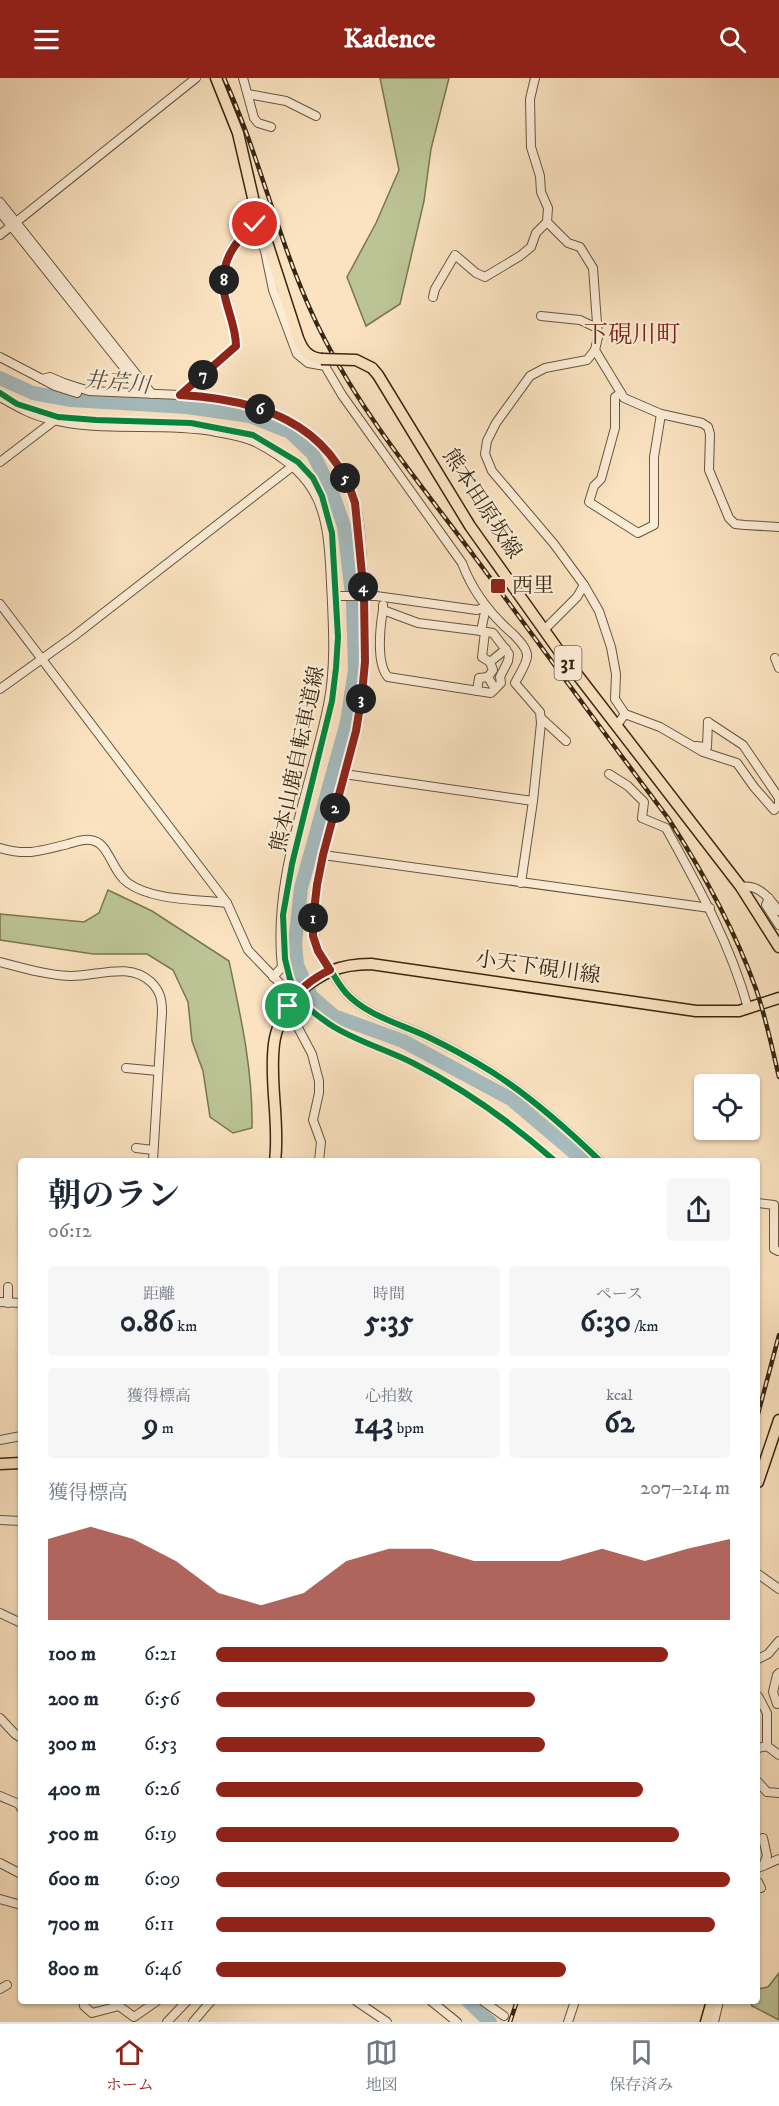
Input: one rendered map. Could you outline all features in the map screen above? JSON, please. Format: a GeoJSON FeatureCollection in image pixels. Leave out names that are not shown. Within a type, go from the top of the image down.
{"type":"FeatureCollection","features":[{"type":"Feature","properties":{"kind":"main road","name":"熊本田原坂線"},"geometry":{"type":"LineString","coordinates":[[216,78],[238,133],[258,224],[302,348],[307,354],[321,359],[356,360],[372,368],[378,375],[470,526],[544,630],[741,886],[779,946]]}},
{"type":"Feature","properties":{"kind":"main road","name":"小天下硯川線"},"geometry":{"type":"LineString","coordinates":[[275,1158],[277,1133],[274,1046],[283,1016],[297,993],[313,979],[328,971],[353,964],[371,964],[696,1011],[738,1011],[777,1001]]}},
{"type":"Feature","properties":{"kind":"main road"},"geometry":{"type":"LineString","coordinates":[[760,1476],[779,1420]]}},
{"type":"Feature","properties":{"kind":"main road"},"geometry":{"type":"LineString","coordinates":[[0,1464],[18,1463]]}},
{"type":"Feature","properties":{"kind":"main road"},"geometry":{"type":"LineString","coordinates":[[706,2022],[711,2004]]}},
{"type":"Feature","properties":{"kind":"street"},"geometry":{"type":"LineString","coordinates":[[0,235],[196,78]]}},
{"type":"Feature","properties":{"kind":"street"},"geometry":{"type":"LineString","coordinates":[[243,78],[254,118],[258,123],[271,127]]}},
{"type":"Feature","properties":{"kind":"street"},"geometry":{"type":"LineString","coordinates":[[433,297],[455,255],[484,277],[531,247],[536,233],[547,222],[548,208],[541,192],[540,176],[531,147],[530,99],[535,78]]}},
{"type":"Feature","properties":{"kind":"street"},"geometry":{"type":"LineString","coordinates":[[248,94],[286,101],[316,116]]}},
{"type":"Feature","properties":{"kind":"street"},"geometry":{"type":"LineString","coordinates":[[0,202],[13,224],[148,394]]}},
{"type":"Feature","properties":{"kind":"street"},"geometry":{"type":"LineString","coordinates":[[0,212],[13,224]]}},
{"type":"Feature","properties":{"kind":"street"},"geometry":{"type":"LineString","coordinates":[[547,222],[568,243],[580,247],[593,268],[598,315],[598,337],[595,350],[587,360],[545,368],[530,376],[502,413],[487,441],[485,454],[492,471],[554,544],[584,585],[599,611],[611,647],[616,674],[615,699],[625,714],[660,727],[703,752],[737,763],[774,810],[779,805],[779,798],[743,745],[708,722],[707,747],[694,746]]}},
{"type":"Feature","properties":{"kind":"street"},"geometry":{"type":"LineString","coordinates":[[180,395],[236,346],[236,335],[224,291],[225,264],[229,252],[240,237],[258,224],[273,290],[297,354],[308,363],[325,366],[342,395],[462,563],[486,607],[518,639],[526,651],[528,657],[515,683],[540,712],[541,718],[533,801],[521,883]]}},
{"type":"Feature","properties":{"kind":"street"},"geometry":{"type":"LineString","coordinates":[[540,316],[580,320],[597,328]]}},
{"type":"Feature","properties":{"kind":"street"},"geometry":{"type":"LineString","coordinates":[[595,350],[624,398],[661,414],[702,423],[708,427],[710,434],[709,470],[729,518],[735,524],[779,527]]}},
{"type":"Feature","properties":{"kind":"street"},"geometry":{"type":"LineString","coordinates":[[0,357],[55,386],[77,393]]}},
{"type":"Feature","properties":{"kind":"street"},"geometry":{"type":"LineString","coordinates":[[42,379],[50,377],[89,391],[180,395],[234,402],[264,410],[308,432],[321,444],[337,465],[351,489],[355,503],[365,662],[356,731],[317,885],[313,936],[318,951],[328,971],[347,994],[363,1007],[428,1037],[492,1072],[563,1126],[597,1158]]}},
{"type":"Feature","properties":{"kind":"street"},"geometry":{"type":"LineString","coordinates":[[621,393],[615,397],[615,428],[601,479],[594,486],[589,502],[638,533],[654,525],[654,458],[661,414]]}},
{"type":"Feature","properties":{"kind":"street"},"geometry":{"type":"LineString","coordinates":[[0,397],[22,410],[80,425],[191,428],[252,440],[296,464],[317,497],[327,532],[334,624],[333,662],[328,704],[284,889],[280,916],[282,968],[273,976]]}},
{"type":"Feature","properties":{"kind":"street"},"geometry":{"type":"LineString","coordinates":[[0,462],[55,420]]}},
{"type":"Feature","properties":{"kind":"street"},"geometry":{"type":"LineString","coordinates":[[0,689],[74,636],[296,464]]}},
{"type":"Feature","properties":{"kind":"street"},"geometry":{"type":"LineString","coordinates":[[544,630],[577,597],[584,585]]}},
{"type":"Feature","properties":{"kind":"street"},"geometry":{"type":"LineString","coordinates":[[337,596],[384,597],[477,610],[486,607]]}},
{"type":"Feature","properties":{"kind":"street"},"geometry":{"type":"LineString","coordinates":[[382,610],[418,623],[494,633],[509,654],[500,677],[501,683],[491,693],[388,677],[383,672],[379,629],[384,597]]}},
{"type":"Feature","properties":{"kind":"street"},"geometry":{"type":"LineString","coordinates":[[0,604],[227,903],[248,950],[273,976],[297,993]]}},
{"type":"Feature","properties":{"kind":"street"},"geometry":{"type":"LineString","coordinates":[[477,691],[483,677],[483,632],[486,607]]}},
{"type":"Feature","properties":{"kind":"street"},"geometry":{"type":"LineString","coordinates":[[490,662],[506,649]]}},
{"type":"Feature","properties":{"kind":"street"},"geometry":{"type":"LineString","coordinates":[[482,657],[490,662],[493,670],[483,677]]}},
{"type":"Feature","properties":{"kind":"street"},"geometry":{"type":"LineString","coordinates":[[775,658],[779,668]]}},
{"type":"Feature","properties":{"kind":"street"},"geometry":{"type":"LineString","coordinates":[[483,677],[495,689]]}},
{"type":"Feature","properties":{"kind":"street"},"geometry":{"type":"LineString","coordinates":[[617,725],[625,714]]}},
{"type":"Feature","properties":{"kind":"street"},"geometry":{"type":"LineString","coordinates":[[541,718],[566,741]]}},
{"type":"Feature","properties":{"kind":"street"},"geometry":{"type":"LineString","coordinates":[[344,774],[533,801]]}},
{"type":"Feature","properties":{"kind":"street"},"geometry":{"type":"LineString","coordinates":[[609,774],[628,786],[644,802],[642,819],[666,828],[710,908],[739,976],[748,1008]]}},
{"type":"Feature","properties":{"kind":"street"},"geometry":{"type":"LineString","coordinates":[[0,848],[19,853],[39,852],[89,839],[99,842],[106,849],[114,869],[127,883],[148,893],[227,903]]}},
{"type":"Feature","properties":{"kind":"street"},"geometry":{"type":"LineString","coordinates":[[323,855],[710,908]]}},
{"type":"Feature","properties":{"kind":"street"},"geometry":{"type":"LineString","coordinates":[[741,886],[751,885],[769,898],[779,910]]}},
{"type":"Feature","properties":{"kind":"street"},"geometry":{"type":"LineString","coordinates":[[769,898],[765,905],[779,925]]}},
{"type":"Feature","properties":{"kind":"street"},"geometry":{"type":"LineString","coordinates":[[0,963],[54,975],[71,976],[126,970],[147,979],[159,992],[162,1002],[153,1158]]}},
{"type":"Feature","properties":{"kind":"street"},"geometry":{"type":"LineString","coordinates":[[283,1016],[294,1020],[312,1054],[319,1081],[319,1093],[313,1120],[321,1142],[319,1158]]}},
{"type":"Feature","properties":{"kind":"street"},"geometry":{"type":"LineString","coordinates":[[126,1068],[158,1071]]}},
{"type":"Feature","properties":{"kind":"street"},"geometry":{"type":"LineString","coordinates":[[136,1148],[153,1150]]}},
{"type":"Feature","properties":{"kind":"street"},"geometry":{"type":"LineString","coordinates":[[760,1203],[774,1205],[774,1249],[778,1251]]}},
{"type":"Feature","properties":{"kind":"street"},"geometry":{"type":"LineString","coordinates":[[4,1302],[8,1287]]}},
{"type":"Feature","properties":{"kind":"street"},"geometry":{"type":"LineString","coordinates":[[0,1440],[18,1437]]}},
{"type":"Feature","properties":{"kind":"street"},"geometry":{"type":"LineString","coordinates":[[0,1520],[18,1521]]}},
{"type":"Feature","properties":{"kind":"street"},"geometry":{"type":"LineString","coordinates":[[760,1575],[779,1589]]}},
{"type":"Feature","properties":{"kind":"street"},"geometry":{"type":"LineString","coordinates":[[0,1613],[18,1622]]}},
{"type":"Feature","properties":{"kind":"street"},"geometry":{"type":"LineString","coordinates":[[760,1658],[768,1654],[779,1641]]}},
{"type":"Feature","properties":{"kind":"street"},"geometry":{"type":"LineString","coordinates":[[767,1713],[778,1706],[774,1692],[779,1673]]}},
{"type":"Feature","properties":{"kind":"street"},"geometry":{"type":"LineString","coordinates":[[760,1700],[767,1713],[767,1746]]}},
{"type":"Feature","properties":{"kind":"street"},"geometry":{"type":"LineString","coordinates":[[0,1718],[18,1736]]}},
{"type":"Feature","properties":{"kind":"street"},"geometry":{"type":"LineString","coordinates":[[760,1748],[767,1746],[779,1755]]}},
{"type":"Feature","properties":{"kind":"street"},"geometry":{"type":"LineString","coordinates":[[760,1784],[766,1792],[779,1793]]}},
{"type":"Feature","properties":{"kind":"street"},"geometry":{"type":"LineString","coordinates":[[0,1796],[18,1804]]}},
{"type":"Feature","properties":{"kind":"street"},"geometry":{"type":"LineString","coordinates":[[760,1867],[766,1856],[763,1838]]}},
{"type":"Feature","properties":{"kind":"street"},"geometry":{"type":"LineString","coordinates":[[760,1867],[779,1859]]}},
{"type":"Feature","properties":{"kind":"street"},"geometry":{"type":"LineString","coordinates":[[0,1863],[18,1872]]}},
{"type":"Feature","properties":{"kind":"street"},"geometry":{"type":"LineString","coordinates":[[0,1899],[18,1904]]}},
{"type":"Feature","properties":{"kind":"street"},"geometry":{"type":"LineString","coordinates":[[84,2004],[92,2013],[119,2006],[134,2017],[153,2004]]}},
{"type":"Feature","properties":{"kind":"street"},"geometry":{"type":"LineString","coordinates":[[167,2022],[184,2004]]}},
{"type":"Feature","properties":{"kind":"street"},"geometry":{"type":"LineString","coordinates":[[193,2022],[208,2004]]}},
{"type":"Feature","properties":{"kind":"street"},"geometry":{"type":"LineString","coordinates":[[360,2004],[387,2022]]}},
{"type":"Feature","properties":{"kind":"street"},"geometry":{"type":"LineString","coordinates":[[434,2004],[457,2022]]}},
{"type":"Feature","properties":{"kind":"street"},"geometry":{"type":"LineString","coordinates":[[487,2004],[504,2016]]}},
{"type":"Feature","properties":{"kind":"street"},"geometry":{"type":"LineString","coordinates":[[568,2022],[574,2004]]}},
{"type":"Feature","properties":{"kind":"street"},"geometry":{"type":"LineString","coordinates":[[700,2022],[706,2004]]}},
{"type":"Feature","properties":{"kind":"street"},"geometry":{"type":"LineString","coordinates":[[714,2022],[718,2004]]}},
{"type":"Feature","properties":{"kind":"street"},"geometry":{"type":"LineString","coordinates":[[720,2022],[724,2004]]}},
{"type":"Feature","properties":{"kind":"green space"},"geometry":{"type":"Polygon","coordinates":[[[380,78],[449,78],[431,149],[424,201],[400,304],[366,326],[347,277],[376,223],[399,170],[380,78]]]}},
{"type":"Feature","properties":{"kind":"green space"},"geometry":{"type":"Polygon","coordinates":[[[108,890],[152,911],[229,961],[242,1023],[251,1086],[252,1128],[233,1133],[210,1117],[203,1071],[192,1041],[188,1002],[173,970],[147,954],[93,954],[0,940],[0,914],[84,922],[99,913],[108,890]]]}},
{"type":"Feature","properties":{"kind":"green space"},"geometry":{"type":"Polygon","coordinates":[[[779,1973],[779,2020],[751,2004],[760,2004],[760,1989],[768,1987],[779,1973]]]}},
{"type":"Feature","properties":{"kind":"waterway","name":"井芹川"},"geometry":{"type":"LineString","coordinates":[[0,378],[33,393],[71,400],[187,407],[250,416],[290,432],[313,454],[332,492],[344,526],[353,604],[355,669],[347,722],[301,888],[295,943],[297,965],[311,996],[334,1016],[403,1041],[511,1099],[580,1158]]}},
{"type":"Feature","properties":{"kind":"waterway","name":"井芹川"},"geometry":{"type":"LineString","coordinates":[[471,2004],[490,2022]]}},
{"type":"Feature","properties":{"kind":"railway"},"geometry":{"type":"LineString","coordinates":[[224,78],[238,110],[296,276],[341,369],[395,451],[681,838],[717,901],[738,944],[763,1011],[779,1077]]}},
{"type":"Feature","properties":{"kind":"railway"},"geometry":{"type":"LineString","coordinates":[[760,1406],[779,1335]]}},
{"type":"Feature","properties":{"kind":"railway"},"geometry":{"type":"LineString","coordinates":[[510,2022],[516,2004]]}},
{"type":"Feature","properties":{"kind":"cycle path"},"geometry":{"type":"LineString","coordinates":[[261,223],[251,227],[238,239],[224,267],[223,279],[236,346],[180,395],[206,397],[257,408],[281,417],[303,430],[322,446],[338,466],[355,501],[360,536],[364,601],[364,676],[356,732],[325,843],[319,874],[314,904],[314,930],[318,950],[341,987],[354,1001],[374,1014],[436,1041],[492,1072],[548,1114],[597,1158]]}},
{"type":"Feature","properties":{"kind":"cycle path","name":"熊本山鹿自転車道線"},"geometry":{"type":"LineString","coordinates":[[0,393],[17,404],[58,417],[191,423],[253,435],[298,462],[313,478],[322,496],[332,533],[338,637],[332,701],[292,864],[283,915],[285,959],[290,979],[297,993],[293,997],[344,1032],[413,1063],[469,1095],[505,1120],[551,1158]]}},
{"type":"Feature","properties":{"kind":"place","name":"西里"},"geometry":{"type":"Point","coordinates":[498,586]}},
{"type":"Feature","properties":{"kind":"district","name":"下硯川町"},"geometry":{"type":"Point","coordinates":[632,335]}},
{"type":"Feature","properties":{"kind":"route"},"geometry":{"type":"LineString","coordinates":[[255,224],[240,237],[229,252],[225,264],[224,291],[236,335],[236,346],[180,395],[234,402],[264,410],[308,432],[321,444],[351,489],[357,509],[364,595],[365,662],[362,694],[356,731],[323,855],[313,920],[313,936],[318,951],[330,970],[313,979],[293,997],[288,1006]]}}]}
